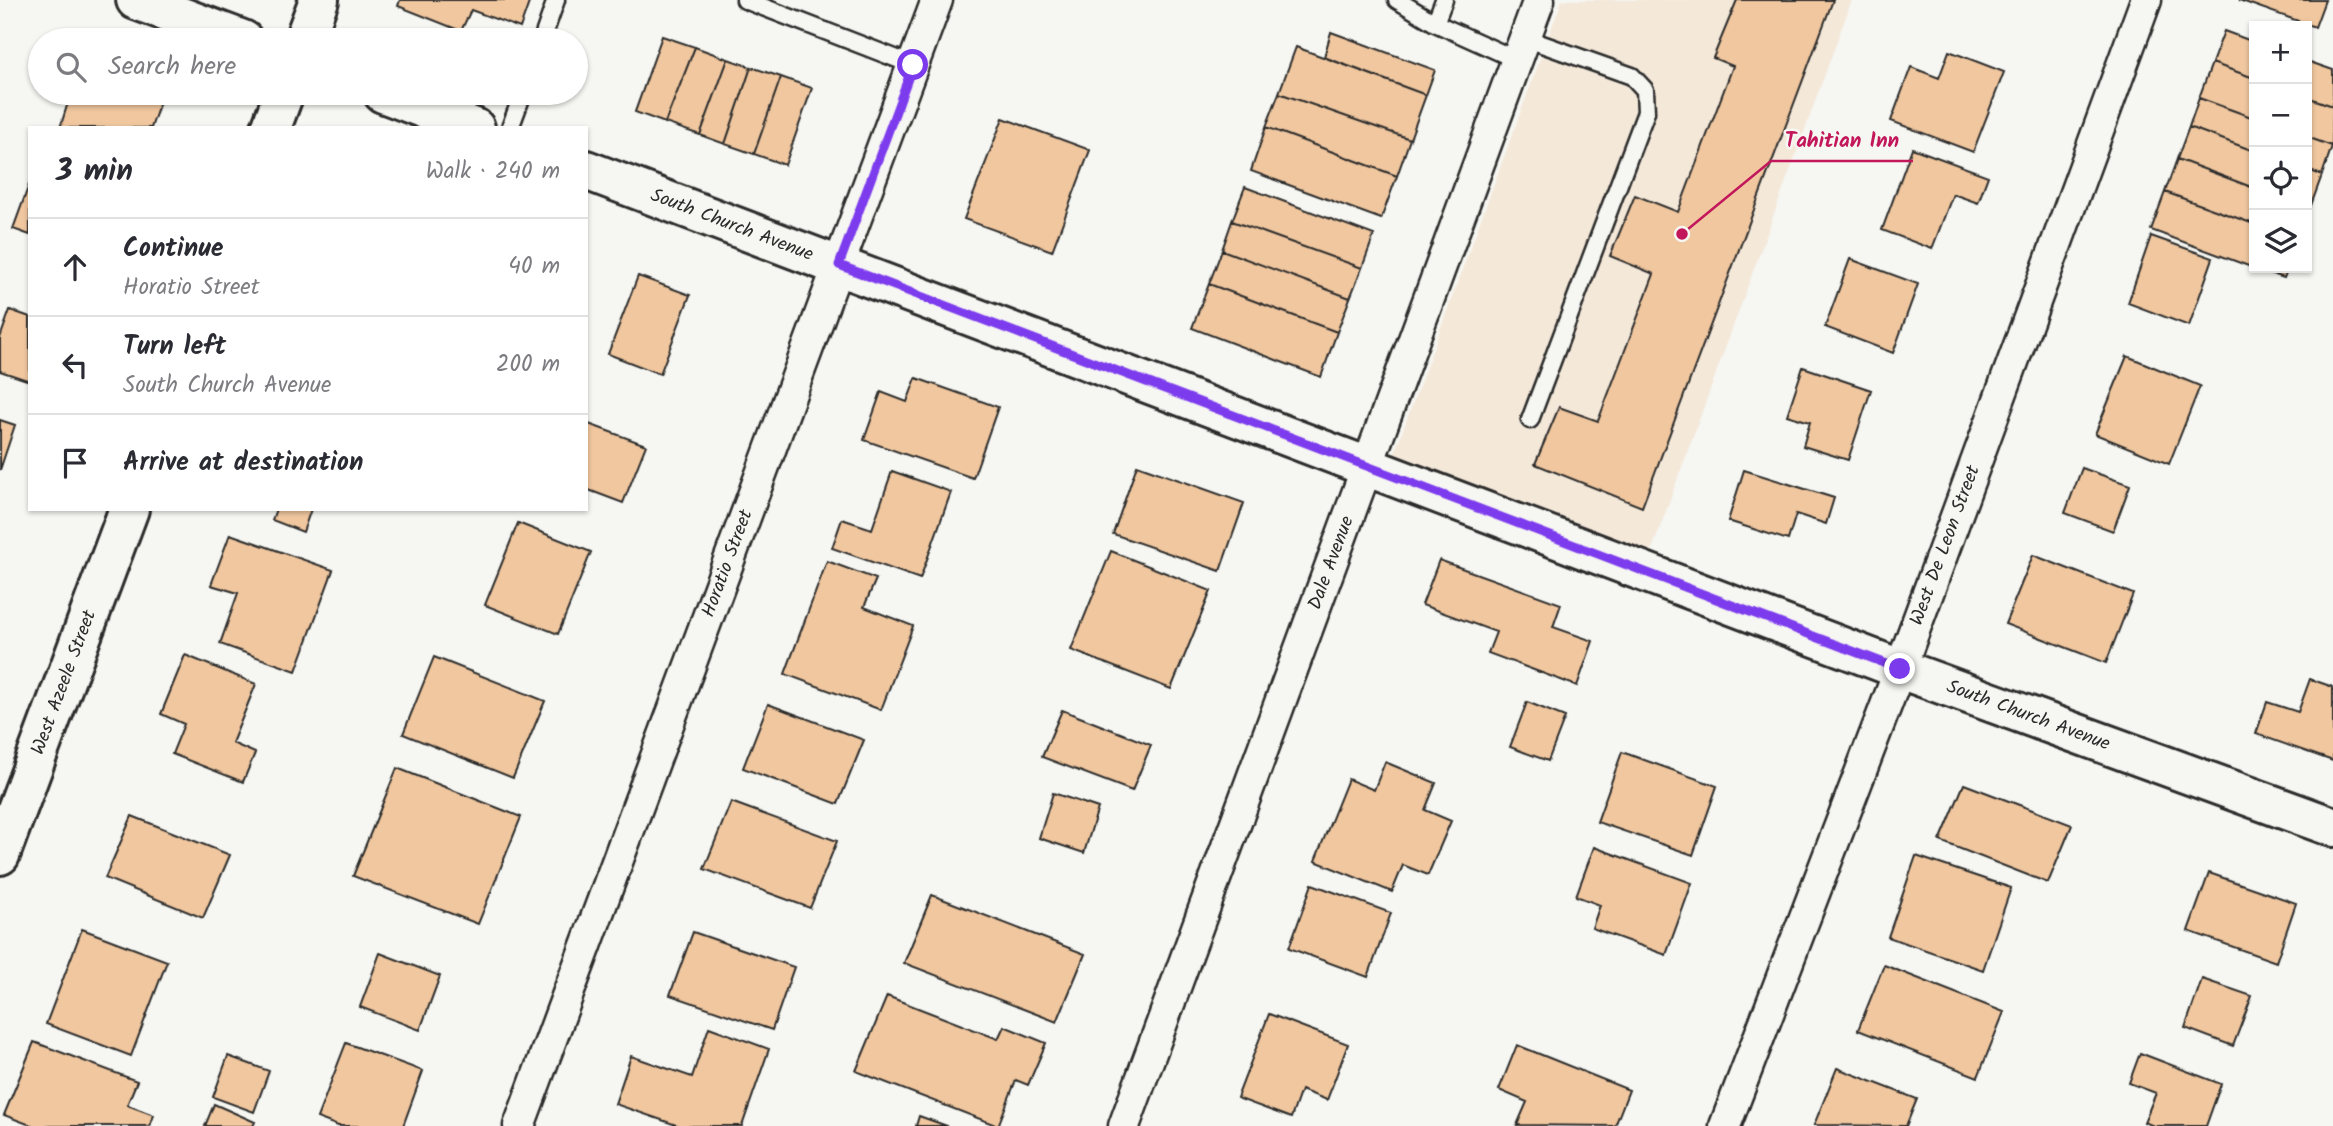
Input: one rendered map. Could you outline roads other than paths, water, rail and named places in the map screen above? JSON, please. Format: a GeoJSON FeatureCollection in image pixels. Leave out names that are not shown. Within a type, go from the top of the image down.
{"type":"FeatureCollection","features":[{"type":"Feature","properties":{"kind":"street"},"geometry":{"type":"LineString","coordinates":[[136,0],[211,28]]}},
{"type":"Feature","properties":{"kind":"street"},"geometry":{"type":"LineString","coordinates":[[308,28],[319,0]]}},
{"type":"Feature","properties":{"kind":"street","name":"Horatio Street"},"geometry":{"type":"LineString","coordinates":[[519,1126],[937,0]]}},
{"type":"Feature","properties":{"kind":"street","name":"Dale Avenue"},"geometry":{"type":"LineString","coordinates":[[1124,1126],[1539,0]]}},
{"type":"Feature","properties":{"kind":"street","name":"West De Leon Street"},"geometry":{"type":"LineString","coordinates":[[1725,1126],[1900,669],[2146,0]]}},
{"type":"Feature","properties":{"kind":"street"},"geometry":{"type":"LineString","coordinates":[[272,126],[280,105]]}},
{"type":"Feature","properties":{"kind":"street"},"geometry":{"type":"LineString","coordinates":[[415,105],[470,126]]}},
{"type":"Feature","properties":{"kind":"street","name":"South Church Avenue"},"geometry":{"type":"LineString","coordinates":[[588,171],[1367,464],[1900,669],[2333,827]]}},
{"type":"Feature","properties":{"kind":"street","name":"West Azeele Street"},"geometry":{"type":"LineString","coordinates":[[0,855],[128,511]]}},
{"type":"Feature","properties":{"kind":"lane"},"geometry":{"type":"LineString","coordinates":[[546,28],[556,0]]}},
{"type":"Feature","properties":{"kind":"lane"},"geometry":{"type":"LineString","coordinates":[[745,0],[913,65]]}},
{"type":"Feature","properties":{"kind":"lane"},"geometry":{"type":"LineString","coordinates":[[1397,0],[1435,23],[1521,49],[1632,76],[1645,90],[1646,112],[1531,420]]}},
{"type":"Feature","properties":{"kind":"lane"},"geometry":{"type":"LineString","coordinates":[[1435,23],[1444,0]]}},
{"type":"Feature","properties":{"kind":"lane"},"geometry":{"type":"LineString","coordinates":[[511,126],[519,105]]}},
{"type":"Feature","properties":{"kind":"place","name":"Tahitian Inn"},"geometry":{"type":"Point","coordinates":[1682,234]}}]}
